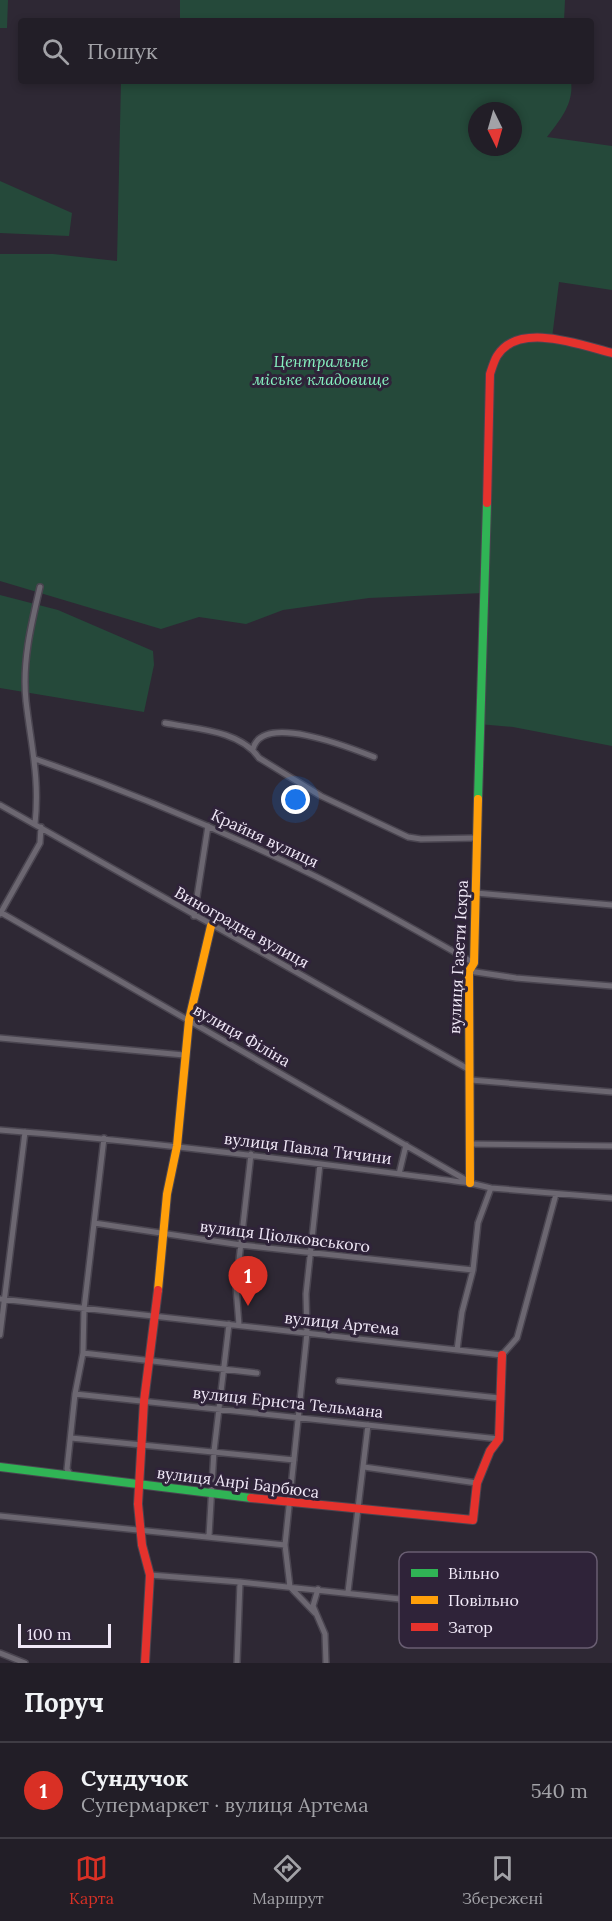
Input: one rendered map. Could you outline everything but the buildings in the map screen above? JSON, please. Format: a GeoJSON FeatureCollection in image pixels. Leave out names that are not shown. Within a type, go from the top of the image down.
{"type":"FeatureCollection","features":[{"type":"Feature","properties":{"kind":"street","name":"вулиця Газети Іскра"},"geometry":{"type":"LineString","coordinates":[[470,1182],[471,1071],[467,1032],[469,971],[474,963],[488,425],[492,362],[504,345],[527,337],[552,338],[612,353]]}},
{"type":"Feature","properties":{"kind":"street"},"geometry":{"type":"LineString","coordinates":[[34,824],[38,791],[26,699],[27,643],[40,587]]}},
{"type":"Feature","properties":{"kind":"street"},"geometry":{"type":"LineString","coordinates":[[165,723],[225,736],[253,749],[259,758],[321,796],[408,837],[421,840],[476,838]]}},
{"type":"Feature","properties":{"kind":"street"},"geometry":{"type":"LineString","coordinates":[[253,749],[260,738],[273,731],[340,744],[374,757]]}},
{"type":"Feature","properties":{"kind":"street","name":"Крайня вулиця"},"geometry":{"type":"LineString","coordinates":[[34,759],[92,779],[208,826],[318,878],[474,963]]}},
{"type":"Feature","properties":{"kind":"street","name":"Виноградна вулиця"},"geometry":{"type":"LineString","coordinates":[[0,805],[471,1071]]}},
{"type":"Feature","properties":{"kind":"street"},"geometry":{"type":"LineString","coordinates":[[194,916],[208,826]]}},
{"type":"Feature","properties":{"kind":"street"},"geometry":{"type":"LineString","coordinates":[[0,913],[40,843],[41,827]]}},
{"type":"Feature","properties":{"kind":"street"},"geometry":{"type":"LineString","coordinates":[[476,893],[612,905]]}},
{"type":"Feature","properties":{"kind":"street","name":"вулиця Філіна"},"geometry":{"type":"LineString","coordinates":[[0,913],[470,1182]]}},
{"type":"Feature","properties":{"kind":"street"},"geometry":{"type":"LineString","coordinates":[[145,1663],[150,1575],[139,1531],[144,1401],[156,1318],[167,1194],[177,1146],[184,1055],[189,1020],[211,926]]}},
{"type":"Feature","properties":{"kind":"street"},"geometry":{"type":"LineString","coordinates":[[469,971],[516,978],[612,986]]}},
{"type":"Feature","properties":{"kind":"street"},"geometry":{"type":"LineString","coordinates":[[0,1038],[184,1055]]}},
{"type":"Feature","properties":{"kind":"street"},"geometry":{"type":"LineString","coordinates":[[471,1080],[612,1092]]}},
{"type":"Feature","properties":{"kind":"street","name":"вулиця Павла Тичини"},"geometry":{"type":"LineString","coordinates":[[0,1130],[104,1138],[251,1154],[470,1182],[491,1188],[612,1198]]}},
{"type":"Feature","properties":{"kind":"street"},"geometry":{"type":"LineString","coordinates":[[0,1335],[2,1299],[25,1132]]}},
{"type":"Feature","properties":{"kind":"street"},"geometry":{"type":"LineString","coordinates":[[71,1476],[67,1469],[75,1394],[83,1353],[84,1309],[104,1138]]}},
{"type":"Feature","properties":{"kind":"street"},"geometry":{"type":"LineString","coordinates":[[469,1144],[612,1146]]}},
{"type":"Feature","properties":{"kind":"street"},"geometry":{"type":"LineString","coordinates":[[399,1174],[406,1146]]}},
{"type":"Feature","properties":{"kind":"street"},"geometry":{"type":"LineString","coordinates":[[239,1325],[236,1287],[251,1154]]}},
{"type":"Feature","properties":{"kind":"street"},"geometry":{"type":"LineString","coordinates":[[315,1613],[290,1587],[285,1545],[307,1333],[306,1294],[320,1164]]}},
{"type":"Feature","properties":{"kind":"street"},"geometry":{"type":"LineString","coordinates":[[457,1350],[462,1312],[473,1270],[478,1223],[491,1188]]}},
{"type":"Feature","properties":{"kind":"street"},"geometry":{"type":"LineString","coordinates":[[364,1467],[477,1483],[490,1450],[499,1439],[502,1354],[517,1338],[556,1194]]}},
{"type":"Feature","properties":{"kind":"street","name":"вулиця Ціолковського"},"geometry":{"type":"LineString","coordinates":[[94,1223],[241,1245],[473,1270]]}},
{"type":"Feature","properties":{"kind":"street","name":"вулиця Артема"},"geometry":{"type":"LineString","coordinates":[[2,1299],[156,1318],[502,1354]]}},
{"type":"Feature","properties":{"kind":"street"},"geometry":{"type":"LineString","coordinates":[[209,1536],[210,1493],[218,1407],[229,1324]]}},
{"type":"Feature","properties":{"kind":"street"},"geometry":{"type":"LineString","coordinates":[[83,1353],[257,1373]]}},
{"type":"Feature","properties":{"kind":"street"},"geometry":{"type":"LineString","coordinates":[[339,1381],[499,1398]]}},
{"type":"Feature","properties":{"kind":"street","name":"вулиця Ернста Тельмана"},"geometry":{"type":"LineString","coordinates":[[75,1394],[218,1407],[298,1418],[499,1439]]}},
{"type":"Feature","properties":{"kind":"street"},"geometry":{"type":"LineString","coordinates":[[348,1592],[368,1425]]}},
{"type":"Feature","properties":{"kind":"street"},"geometry":{"type":"LineString","coordinates":[[71,1438],[141,1443],[294,1460]]}},
{"type":"Feature","properties":{"kind":"street","name":"вулиця Анрі Барбюса"},"geometry":{"type":"LineString","coordinates":[[0,1467],[290,1503],[473,1520],[477,1483]]}},
{"type":"Feature","properties":{"kind":"street"},"geometry":{"type":"LineString","coordinates":[[0,1516],[285,1545]]}},
{"type":"Feature","properties":{"kind":"street"},"geometry":{"type":"LineString","coordinates":[[150,1575],[399,1598]]}},
{"type":"Feature","properties":{"kind":"street"},"geometry":{"type":"LineString","coordinates":[[237,1663],[240,1582]]}},
{"type":"Feature","properties":{"kind":"street"},"geometry":{"type":"LineString","coordinates":[[318,1589],[313,1600],[315,1613],[325,1634],[326,1663]]}},
{"type":"Feature","properties":{"kind":"street"},"geometry":{"type":"LineString","coordinates":[[0,1653],[25,1663]]}},
{"type":"Feature","properties":{"kind":"green space"},"geometry":{"type":"Polygon","coordinates":[[[0,0],[8,0],[7,28],[0,28],[0,0]]]}},
{"type":"Feature","properties":{"kind":"green space"},"geometry":{"type":"Polygon","coordinates":[[[180,0],[565,0],[564,18],[180,18],[180,0]]]}},
{"type":"Feature","properties":{"kind":"green space","name":"Центральне міське кладовище"},"geometry":{"type":"Polygon","coordinates":[[[121,84],[571,84],[568,104],[547,137],[612,146],[612,290],[559,282],[552,338],[612,353],[612,746],[513,727],[478,724],[483,593],[369,598],[283,610],[246,624],[199,617],[161,629],[0,581],[0,254],[53,254],[117,261],[121,84]]]}},
{"type":"Feature","properties":{"kind":"green space"},"geometry":{"type":"Polygon","coordinates":[[[0,181],[72,213],[69,236],[0,233],[0,181]]]}},
{"type":"Feature","properties":{"kind":"green space"},"geometry":{"type":"Polygon","coordinates":[[[0,595],[58,610],[153,651],[154,665],[144,712],[0,688],[0,595]]]}},
{"type":"Feature","properties":{"kind":"traffic: fast"},"geometry":{"type":"LineString","coordinates":[[478,799],[487,503]]}},
{"type":"Feature","properties":{"kind":"traffic: fast"},"geometry":{"type":"LineString","coordinates":[[0,1467],[251,1498]]}},
{"type":"Feature","properties":{"kind":"traffic: slow"},"geometry":{"type":"LineString","coordinates":[[470,1183],[469,971],[474,963],[478,799]]}},
{"type":"Feature","properties":{"kind":"traffic: slow"},"geometry":{"type":"LineString","coordinates":[[158,1290],[167,1194],[177,1146],[189,1020],[211,926]]}},
{"type":"Feature","properties":{"kind":"traffic: jam"},"geometry":{"type":"LineString","coordinates":[[487,503],[490,374],[497,356],[507,345],[519,340],[534,338],[568,341],[612,353]]}},
{"type":"Feature","properties":{"kind":"traffic: jam"},"geometry":{"type":"LineString","coordinates":[[145,1663],[150,1575],[142,1545],[138,1504],[144,1401],[158,1290]]}},
{"type":"Feature","properties":{"kind":"traffic: jam"},"geometry":{"type":"LineString","coordinates":[[251,1498],[473,1520],[477,1483],[490,1451],[499,1439],[502,1355]]}},
{"type":"Feature","properties":{"kind":"place","name":"Сундучок"},"geometry":{"type":"Point","coordinates":[248,1306]}}]}
